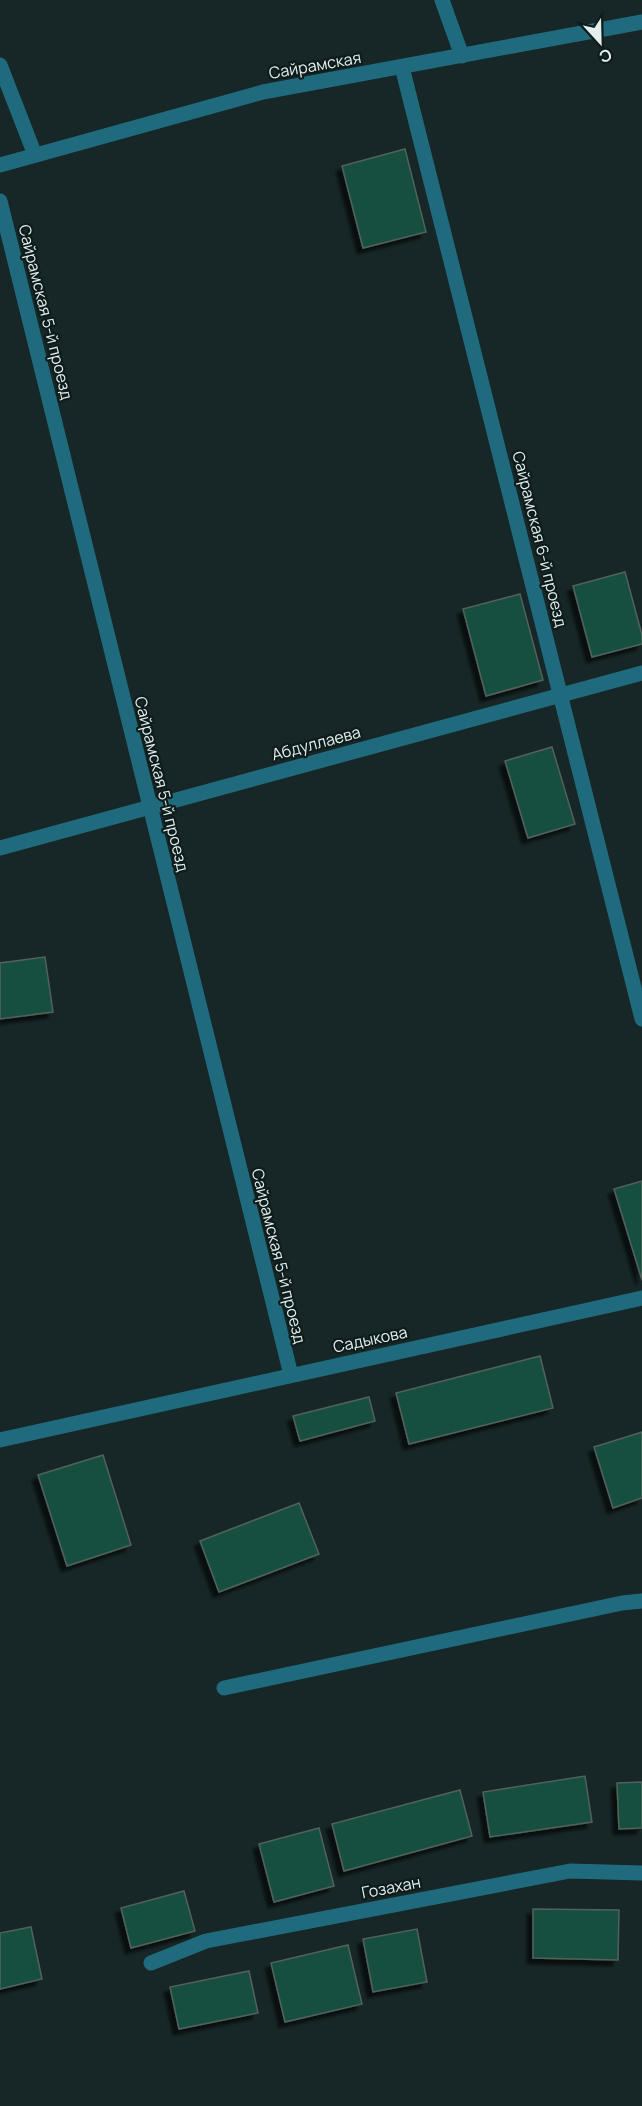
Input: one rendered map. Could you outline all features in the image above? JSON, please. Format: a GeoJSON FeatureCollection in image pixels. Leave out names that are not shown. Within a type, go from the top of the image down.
{"type":"FeatureCollection","features":[{"type":"Feature","properties":{"kind":"street"},"geometry":{"type":"LineString","coordinates":[[442,0],[462,56]]}},
{"type":"Feature","properties":{"kind":"street","name":"Сайрамская"},"geometry":{"type":"LineString","coordinates":[[0,165],[263,92],[642,22]]}},
{"type":"Feature","properties":{"kind":"street"},"geometry":{"type":"LineString","coordinates":[[0,65],[35,155]]}},
{"type":"Feature","properties":{"kind":"street","name":"Сайрамская 6-й проезд"},"geometry":{"type":"LineString","coordinates":[[402,67],[642,1019]]}},
{"type":"Feature","properties":{"kind":"street","name":"Сайрамская 5-й проезд"},"geometry":{"type":"LineString","coordinates":[[0,201],[291,1375]]}},
{"type":"Feature","properties":{"kind":"street","name":"Абдуллаева"},"geometry":{"type":"LineString","coordinates":[[0,848],[642,673]]}},
{"type":"Feature","properties":{"kind":"street","name":"Садыкова"},"geometry":{"type":"LineString","coordinates":[[0,1440],[642,1298]]}},
{"type":"Feature","properties":{"kind":"street"},"geometry":{"type":"LineString","coordinates":[[224,1688],[622,1603],[642,1601]]}},
{"type":"Feature","properties":{"kind":"street","name":"Гозахан"},"geometry":{"type":"LineString","coordinates":[[151,1963],[206,1941],[570,1871],[642,1873]]}},
{"type":"Feature","properties":{"kind":"building"},"geometry":{"type":"Polygon","coordinates":[[[405,149],[426,232],[363,248],[342,166],[405,149]]]}},
{"type":"Feature","properties":{"kind":"building"},"geometry":{"type":"Polygon","coordinates":[[[625,572],[642,635],[642,644],[592,657],[573,586],[625,572]]]}},
{"type":"Feature","properties":{"kind":"building"},"geometry":{"type":"Polygon","coordinates":[[[520,594],[543,680],[486,696],[463,609],[520,594]]]}},
{"type":"Feature","properties":{"kind":"building"},"geometry":{"type":"Polygon","coordinates":[[[552,747],[575,824],[528,838],[505,761],[552,747]]]}},
{"type":"Feature","properties":{"kind":"building"},"geometry":{"type":"Polygon","coordinates":[[[45,957],[53,1012],[0,1019],[0,963],[45,957]]]}},
{"type":"Feature","properties":{"kind":"building"},"geometry":{"type":"Polygon","coordinates":[[[642,1181],[642,1280],[614,1189],[642,1181]]]}},
{"type":"Feature","properties":{"kind":"building"},"geometry":{"type":"Polygon","coordinates":[[[540,1356],[553,1408],[409,1444],[396,1393],[540,1356]]]}},
{"type":"Feature","properties":{"kind":"building"},"geometry":{"type":"Polygon","coordinates":[[[369,1397],[375,1421],[300,1441],[293,1416],[369,1397]]]}},
{"type":"Feature","properties":{"kind":"building"},"geometry":{"type":"Polygon","coordinates":[[[642,1432],[642,1498],[613,1508],[594,1447],[642,1432]]]}},
{"type":"Feature","properties":{"kind":"building"},"geometry":{"type":"Polygon","coordinates":[[[103,1455],[131,1545],[67,1566],[38,1475],[103,1455]]]}},
{"type":"Feature","properties":{"kind":"building"},"geometry":{"type":"Polygon","coordinates":[[[299,1503],[319,1554],[219,1592],[200,1541],[299,1503]]]}},
{"type":"Feature","properties":{"kind":"building"},"geometry":{"type":"Polygon","coordinates":[[[585,1776],[592,1822],[490,1837],[483,1792],[585,1776]]]}},
{"type":"Feature","properties":{"kind":"building"},"geometry":{"type":"Polygon","coordinates":[[[642,1782],[642,1828],[619,1829],[617,1783],[642,1782]]]}},
{"type":"Feature","properties":{"kind":"building"},"geometry":{"type":"Polygon","coordinates":[[[460,1790],[472,1836],[344,1871],[332,1824],[460,1790]]]}},
{"type":"Feature","properties":{"kind":"building"},"geometry":{"type":"Polygon","coordinates":[[[319,1828],[334,1886],[274,1902],[259,1844],[319,1828]]]}},
{"type":"Feature","properties":{"kind":"building"},"geometry":{"type":"Polygon","coordinates":[[[184,1891],[195,1931],[131,1948],[121,1908],[184,1891]]]}},
{"type":"Feature","properties":{"kind":"building"},"geometry":{"type":"Polygon","coordinates":[[[533,1909],[619,1910],[618,1960],[533,1958],[533,1909]]]}},
{"type":"Feature","properties":{"kind":"building"},"geometry":{"type":"Polygon","coordinates":[[[31,1927],[42,1979],[0,1989],[0,1933],[31,1927]]]}},
{"type":"Feature","properties":{"kind":"building"},"geometry":{"type":"Polygon","coordinates":[[[417,1929],[427,1982],[373,1992],[363,1939],[417,1929]]]}},
{"type":"Feature","properties":{"kind":"building"},"geometry":{"type":"Polygon","coordinates":[[[348,1945],[362,2004],[285,2022],[271,1963],[348,1945]]]}},
{"type":"Feature","properties":{"kind":"building"},"geometry":{"type":"Polygon","coordinates":[[[249,1971],[258,2013],[179,2029],[170,1987],[249,1971]]]}}]}
